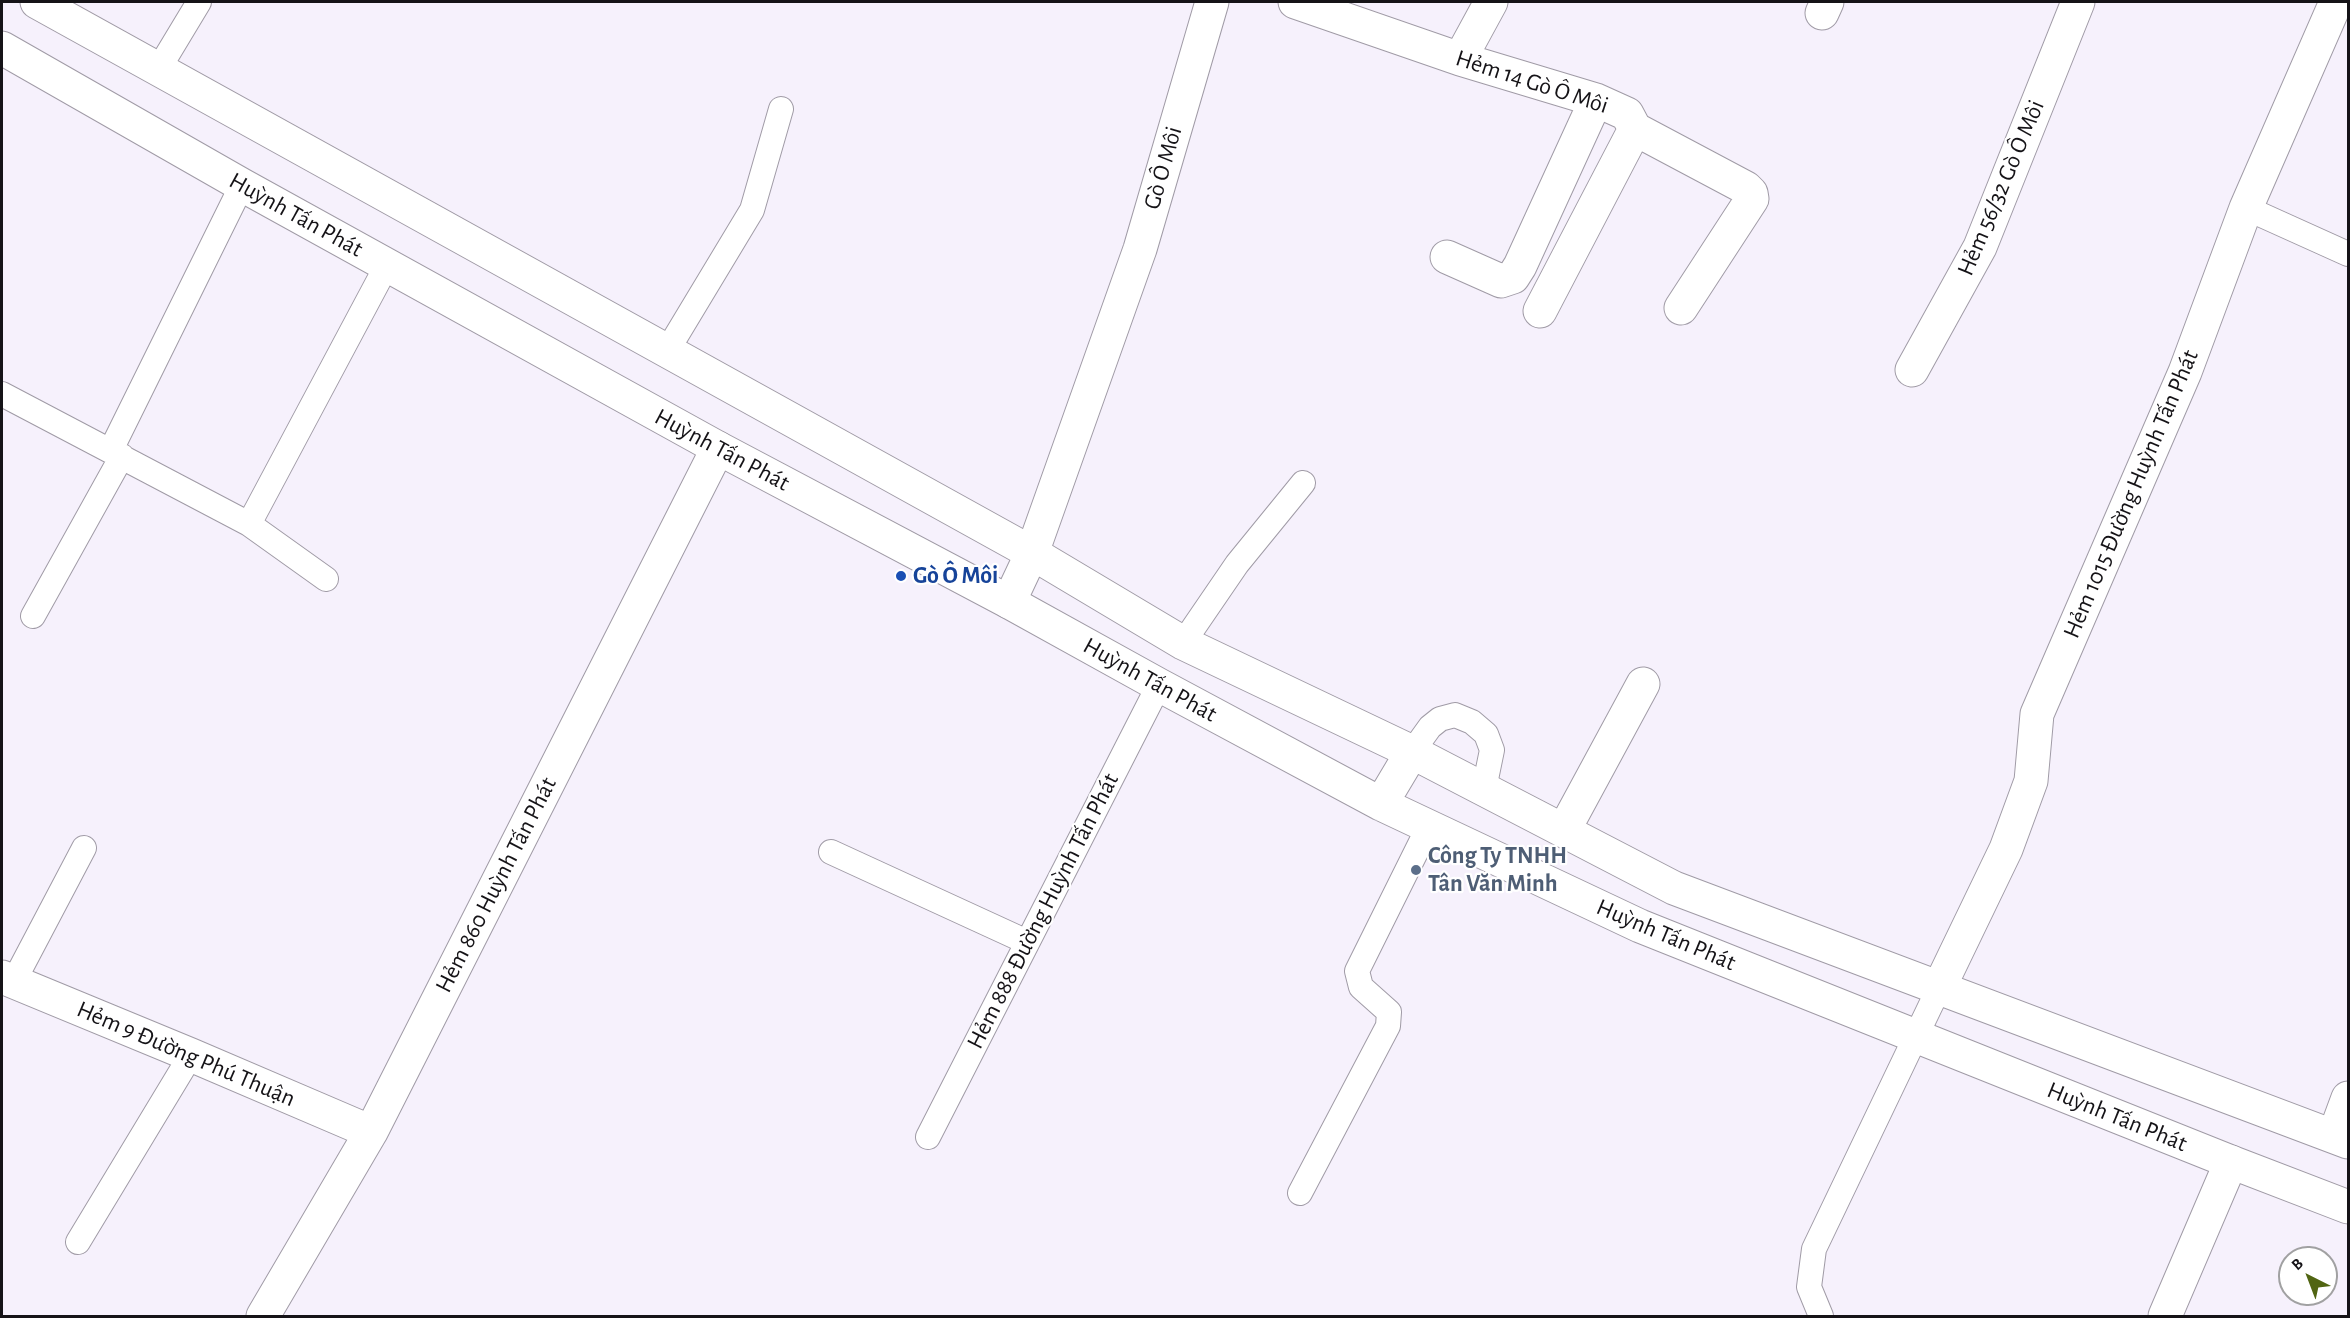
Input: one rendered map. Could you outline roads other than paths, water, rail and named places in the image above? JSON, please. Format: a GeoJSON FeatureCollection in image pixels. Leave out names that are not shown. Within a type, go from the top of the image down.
{"type":"FeatureCollection","features":[{"type":"Feature","properties":{"kind":"main road","name":"Huỳnh Tấn Phát"},"geometry":{"type":"LineString","coordinates":[[37,2],[1032,553],[1183,643],[1412,753],[1674,888],[2341,1139]]}},
{"type":"Feature","properties":{"kind":"main road","name":"Gò Ô Môi"},"geometry":{"type":"LineString","coordinates":[[1009,602],[1032,553],[1140,249],[1212,2]]}},
{"type":"Feature","properties":{"kind":"main road","name":"Hẻm 14 Gò Ô Môi"},"geometry":{"type":"LineString","coordinates":[[1295,2],[1460,59],[1596,100],[1627,114],[1635,129],[1540,311]]}},
{"type":"Feature","properties":{"kind":"main road"},"geometry":{"type":"LineString","coordinates":[[1460,59],[1491,2]]}},
{"type":"Feature","properties":{"kind":"main road","name":"Hẻm 56/32 Gò Ô Môi"},"geometry":{"type":"LineString","coordinates":[[1912,370],[1980,246],[2078,2]]}},
{"type":"Feature","properties":{"kind":"main road","name":"Hẻm 1015 Đường Huỳnh Tấn Phát"},"geometry":{"type":"LineString","coordinates":[[1940,988],[2006,849],[2031,781],[2037,714],[2185,372],[2247,208],[2336,2]]}},
{"type":"Feature","properties":{"kind":"main road","name":"Huỳnh Tấn Phát"},"geometry":{"type":"LineString","coordinates":[[2,48],[242,185],[718,448],[1382,804],[1640,926],[2349,1207]]}},
{"type":"Feature","properties":{"kind":"main road"},"geometry":{"type":"LineString","coordinates":[[1448,256],[1501,280],[1513,277],[1596,100]]}},
{"type":"Feature","properties":{"kind":"main road"},"geometry":{"type":"LineString","coordinates":[[1635,129],[1746,188],[1751,193],[1752,199],[1681,308]]}},
{"type":"Feature","properties":{"kind":"main road","name":"Hẻm 860 Huỳnh Tấn Phát"},"geometry":{"type":"LineString","coordinates":[[263,1317],[371,1132],[718,448]]}},
{"type":"Feature","properties":{"kind":"main road"},"geometry":{"type":"LineString","coordinates":[[1564,830],[1643,684]]}},
{"type":"Feature","properties":{"kind":"main road"},"geometry":{"type":"LineString","coordinates":[[1382,804],[1412,753]]}},
{"type":"Feature","properties":{"kind":"main road","name":"Hẻm 9 Đường Phú Thuận"},"geometry":{"type":"LineString","coordinates":[[8,979],[191,1054],[371,1132]]}},
{"type":"Feature","properties":{"kind":"main road"},"geometry":{"type":"LineString","coordinates":[[2341,1139],[2349,1098]]}},
{"type":"Feature","properties":{"kind":"main road"},"geometry":{"type":"LineString","coordinates":[[2165,1317],[2231,1162]]}},
{"type":"Feature","properties":{"kind":"lane"},"geometry":{"type":"LineString","coordinates":[[158,70],[199,2]]}},
{"type":"Feature","properties":{"kind":"lane"},"geometry":{"type":"LineString","coordinates":[[667,351],[752,210],[781,109]]}},
{"type":"Feature","properties":{"kind":"lane"},"geometry":{"type":"LineString","coordinates":[[33,616],[116,453],[242,185]]}},
{"type":"Feature","properties":{"kind":"lane"},"geometry":{"type":"LineString","coordinates":[[2247,208],[2349,255]]}},
{"type":"Feature","properties":{"kind":"lane"},"geometry":{"type":"LineString","coordinates":[[249,524],[387,265]]}},
{"type":"Feature","properties":{"kind":"lane"},"geometry":{"type":"LineString","coordinates":[[2,394],[249,524],[326,579]]}},
{"type":"Feature","properties":{"kind":"lane"},"geometry":{"type":"LineString","coordinates":[[1183,643],[1237,564],[1303,483]]}},
{"type":"Feature","properties":{"kind":"lane","name":"Hẻm 888 Đường Huỳnh Tấn Phát"},"geometry":{"type":"LineString","coordinates":[[928,1137],[1159,686]]}},
{"type":"Feature","properties":{"kind":"lane"},"geometry":{"type":"LineString","coordinates":[[1412,753],[1430,727],[1440,719],[1455,716],[1472,722],[1485,734],[1492,750],[1484,789]]}},
{"type":"Feature","properties":{"kind":"lane"},"geometry":{"type":"LineString","coordinates":[[1300,1193],[1388,1026],[1389,1012],[1361,987],[1357,971],[1429,826]]}},
{"type":"Feature","properties":{"kind":"lane"},"geometry":{"type":"LineString","coordinates":[[8,979],[84,848]]}},
{"type":"Feature","properties":{"kind":"lane"},"geometry":{"type":"LineString","coordinates":[[831,852],[1028,942]]}},
{"type":"Feature","properties":{"kind":"lane"},"geometry":{"type":"LineString","coordinates":[[1821,1317],[1809,1287],[1814,1249],[1940,988]]}},
{"type":"Feature","properties":{"kind":"lane"},"geometry":{"type":"LineString","coordinates":[[78,1242],[191,1054]]}},
{"type":"Feature","properties":{"kind":"place","name":"Gò Ô Môi"},"geometry":{"type":"Point","coordinates":[901,576]}},
{"type":"Feature","properties":{"kind":"place","name":"Công Ty TNHH Tân Văn Minh"},"geometry":{"type":"Point","coordinates":[1416,870]}}]}
